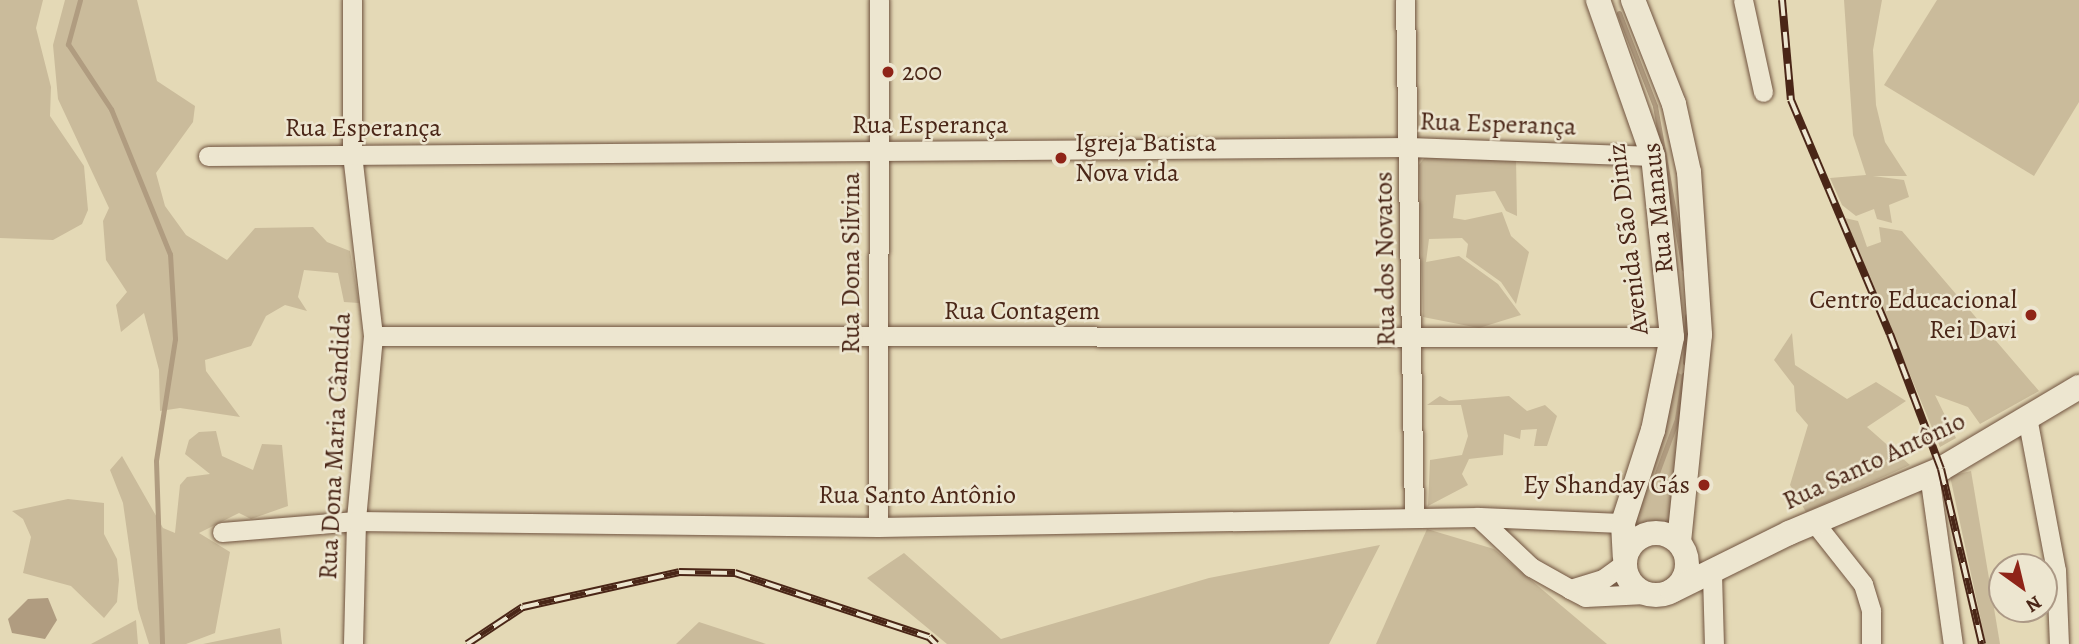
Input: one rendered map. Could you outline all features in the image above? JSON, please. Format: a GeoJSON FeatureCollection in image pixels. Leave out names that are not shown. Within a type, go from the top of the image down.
{"type":"FeatureCollection","features":[{"type":"Feature","properties":{"kind":"street","name":"Rua Dona Maria Cândida"},"geometry":{"type":"LineString","coordinates":[[352,0],[352,155],[373,336],[356,521],[353,644]]}},
{"type":"Feature","properties":{"kind":"street","name":"Rua Dona Silvina"},"geometry":{"type":"LineString","coordinates":[[878,527],[876,338],[879,0]]}},
{"type":"Feature","properties":{"kind":"street","name":"Rua dos Novatos"},"geometry":{"type":"LineString","coordinates":[[1405,0],[1413,335],[1414,518]]}},
{"type":"Feature","properties":{"kind":"street","name":"Avenida São Diniz"},"geometry":{"type":"LineString","coordinates":[[1598,0],[1653,156],[1672,337],[1653,429],[1623,523],[1625,560]]}},
{"type":"Feature","properties":{"kind":"street","name":"Rua Manaus"},"geometry":{"type":"LineString","coordinates":[[1633,0],[1674,104],[1689,172],[1700,335],[1682,546]]}},
{"type":"Feature","properties":{"kind":"street"},"geometry":{"type":"LineString","coordinates":[[1743,0],[1763,92]]}},
{"type":"Feature","properties":{"kind":"street","name":"Rua Esperança"},"geometry":{"type":"LineString","coordinates":[[208,156],[1409,147],[1653,156]]}},
{"type":"Feature","properties":{"kind":"street","name":"Rua Contagem"},"geometry":{"type":"LineString","coordinates":[[373,336],[1672,337]]}},
{"type":"Feature","properties":{"kind":"street","name":"Rua Santo Antônio"},"geometry":{"type":"LineString","coordinates":[[1672,591],[1721,570],[1814,522],[1929,474],[2079,387]]}},
{"type":"Feature","properties":{"kind":"street"},"geometry":{"type":"LineString","coordinates":[[2026,417],[2056,570],[2059,644]]}},
{"type":"Feature","properties":{"kind":"street"},"geometry":{"type":"LineString","coordinates":[[1929,474],[1953,644]]}},
{"type":"Feature","properties":{"kind":"street"},"geometry":{"type":"LineString","coordinates":[[1478,517],[1531,567],[1585,597],[1672,591],[1687,569],[1682,546]]}},
{"type":"Feature","properties":{"kind":"street","name":"Rua Santo Antônio"},"geometry":{"type":"LineString","coordinates":[[222,532],[356,521],[878,527],[1478,517],[1623,523]]}},
{"type":"Feature","properties":{"kind":"street"},"geometry":{"type":"LineString","coordinates":[[1814,522],[1863,584],[1871,611],[1871,644]]}},
{"type":"Feature","properties":{"kind":"street"},"geometry":{"type":"LineString","coordinates":[[1570,589],[1603,579],[1625,560],[1636,540],[1653,532],[1721,570],[1714,644]]}},
{"type":"Feature","properties":{"kind":"street"},"geometry":{"type":"LineString","coordinates":[[1625,560],[1628,579],[1645,594]]}},
{"type":"Feature","properties":{"kind":"shaded area"},"geometry":{"type":"Polygon","coordinates":[[[0,0],[43,0],[36,28],[51,87],[50,116],[84,166],[88,210],[82,224],[53,240],[0,238],[0,0]]]}},
{"type":"Feature","properties":{"kind":"shaded area"},"geometry":{"type":"Polygon","coordinates":[[[65,0],[137,0],[157,81],[195,106],[193,122],[156,173],[165,206],[186,235],[227,260],[255,228],[313,227],[327,242],[350,251],[359,303],[344,302],[338,273],[304,270],[298,297],[307,311],[285,305],[266,316],[251,346],[205,360],[206,371],[240,417],[180,408],[160,411],[159,370],[144,313],[121,332],[116,305],[127,292],[106,260],[103,221],[109,208],[58,99],[53,45],[65,0]]]}},
{"type":"Feature","properties":{"kind":"shaded area"},"geometry":{"type":"Polygon","coordinates":[[[1844,0],[1882,0],[1873,50],[1876,105],[1885,142],[1907,176],[1873,176],[1904,180],[1909,197],[1889,205],[1892,223],[1877,219],[1874,209],[1856,216],[1842,205],[1830,178],[1866,175],[1853,135],[1844,0]]]}},
{"type":"Feature","properties":{"kind":"shaded area"},"geometry":{"type":"Polygon","coordinates":[[[1937,0],[2079,0],[2079,102],[2034,176],[1884,85],[1937,0]]]}},
{"type":"Feature","properties":{"kind":"shaded area"},"geometry":{"type":"Polygon","coordinates":[[[1428,153],[1516,158],[1517,216],[1506,211],[1495,191],[1456,195],[1453,218],[1465,220],[1502,212],[1511,236],[1529,252],[1516,304],[1501,282],[1466,257],[1468,244],[1462,238],[1429,239],[1426,262],[1459,256],[1498,284],[1521,315],[1479,328],[1423,317],[1419,165],[1428,153]]]}},
{"type":"Feature","properties":{"kind":"shaded area"},"geometry":{"type":"Polygon","coordinates":[[[1845,218],[1858,221],[1867,247],[1881,242],[1879,227],[1902,231],[2039,391],[1980,424],[1968,407],[1935,395],[1956,438],[1940,447],[1845,218]]]}},
{"type":"Feature","properties":{"kind":"shaded area"},"geometry":{"type":"Polygon","coordinates":[[[1792,333],[1795,365],[1847,399],[1876,382],[1906,401],[1867,427],[1910,465],[1806,512],[1790,485],[1808,425],[1796,411],[1794,386],[1774,360],[1792,333]]]}},
{"type":"Feature","properties":{"kind":"shaded area"},"geometry":{"type":"Polygon","coordinates":[[[1676,372],[1689,378],[1675,529],[1652,523],[1633,527],[1676,372]]]}},
{"type":"Feature","properties":{"kind":"shaded area"},"geometry":{"type":"Polygon","coordinates":[[[1440,396],[1449,401],[1509,396],[1527,411],[1545,405],[1557,416],[1547,446],[1534,446],[1537,429],[1521,430],[1520,439],[1504,434],[1503,455],[1469,459],[1462,474],[1468,485],[1428,506],[1430,460],[1462,455],[1468,436],[1461,405],[1427,405],[1440,396]]]}},
{"type":"Feature","properties":{"kind":"shaded area"},"geometry":{"type":"Polygon","coordinates":[[[216,431],[222,456],[253,470],[262,444],[282,445],[288,506],[251,519],[239,513],[199,533],[230,552],[215,633],[186,644],[149,644],[138,609],[123,503],[110,470],[122,456],[163,528],[175,533],[180,485],[187,477],[210,474],[185,454],[189,440],[199,432],[216,431]]]}},
{"type":"Feature","properties":{"kind":"shaded area"},"geometry":{"type":"Polygon","coordinates":[[[1971,471],[1988,572],[1988,623],[1996,623],[2000,644],[1986,644],[1950,476],[1971,471]]]}},
{"type":"Feature","properties":{"kind":"shaded area"},"geometry":{"type":"Polygon","coordinates":[[[68,499],[104,503],[104,534],[117,559],[119,580],[117,602],[104,618],[71,586],[23,573],[31,537],[23,519],[12,511],[68,499]]]}},
{"type":"Feature","properties":{"kind":"shaded area"},"geometry":{"type":"Polygon","coordinates":[[[1427,529],[1494,549],[1607,644],[1376,644],[1427,529]]]}},
{"type":"Feature","properties":{"kind":"shaded area"},"geometry":{"type":"Polygon","coordinates":[[[1380,545],[1329,644],[947,644],[867,578],[904,553],[1001,639],[1209,578],[1380,545]]]}},
{"type":"Feature","properties":{"kind":"shaded area"},"geometry":{"type":"Polygon","coordinates":[[[48,598],[57,620],[45,639],[12,633],[8,619],[28,599],[48,598]]]}},
{"type":"Feature","properties":{"kind":"shaded area"},"geometry":{"type":"Polygon","coordinates":[[[136,620],[138,644],[91,644],[136,620]]]}},
{"type":"Feature","properties":{"kind":"shaded area"},"geometry":{"type":"Polygon","coordinates":[[[699,622],[766,644],[676,644],[699,622]]]}},
{"type":"Feature","properties":{"kind":"shaded area"},"geometry":{"type":"Polygon","coordinates":[[[280,628],[282,644],[203,644],[280,628]]]}},
{"type":"Feature","properties":{"kind":"waterway"},"geometry":{"type":"LineString","coordinates":[[80,0],[68,44],[111,109],[170,254],[175,339],[156,461],[162,644]]}},
{"type":"Feature","properties":{"kind":"waterway"},"geometry":{"type":"LineString","coordinates":[[1619,13],[1655,106],[1684,268]]}},
{"type":"Feature","properties":{"kind":"waterway"},"geometry":{"type":"LineString","coordinates":[[1685,362],[1687,316]]}},
{"type":"Feature","properties":{"kind":"waterway"},"geometry":{"type":"LineString","coordinates":[[1657,473],[1677,419],[1684,375]]}},
{"type":"Feature","properties":{"kind":"railway"},"geometry":{"type":"LineString","coordinates":[[1782,0],[1791,100],[1890,334],[1941,469],[1982,644]]}},
{"type":"Feature","properties":{"kind":"railway"},"geometry":{"type":"LineString","coordinates":[[467,644],[523,607],[679,572],[735,573],[929,637],[936,644]]}},
{"type":"Feature","properties":{"kind":"place","name":"200"},"geometry":{"type":"Point","coordinates":[888,72]}},
{"type":"Feature","properties":{"kind":"place","name":"Igreja Batista Nova vida"},"geometry":{"type":"Point","coordinates":[1061,158]}},
{"type":"Feature","properties":{"kind":"place","name":"Centro Educacional Rei Davi"},"geometry":{"type":"Point","coordinates":[2031,315]}},
{"type":"Feature","properties":{"kind":"place","name":"Ey Shanday Gás"},"geometry":{"type":"Point","coordinates":[1704,485]}}]}
